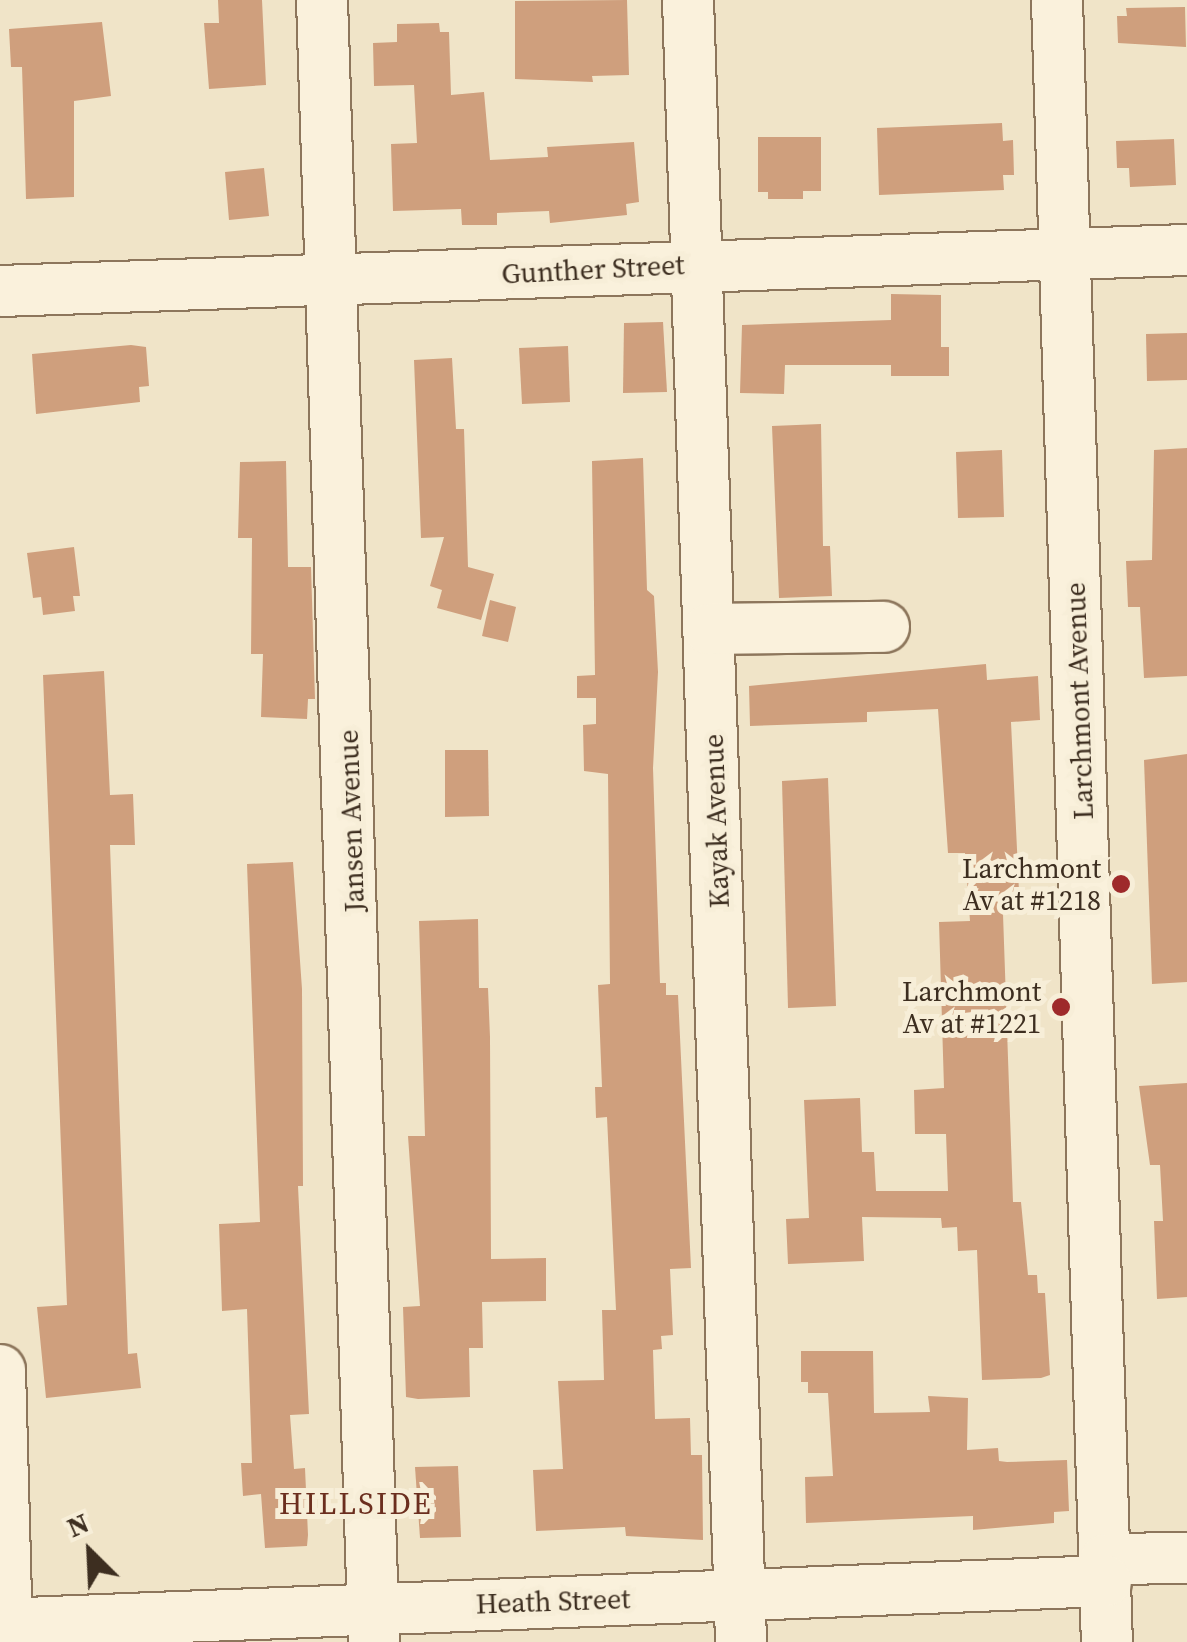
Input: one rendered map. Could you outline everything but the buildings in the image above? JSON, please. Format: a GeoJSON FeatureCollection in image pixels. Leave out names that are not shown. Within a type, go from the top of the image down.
{"type":"FeatureCollection","features":[{"type":"Feature","properties":{"kind":"street","name":"Jansen Avenue"},"geometry":{"type":"LineString","coordinates":[[322,0],[374,1624]]}},
{"type":"Feature","properties":{"kind":"street","name":"Kayak Avenue"},"geometry":{"type":"LineString","coordinates":[[688,0],[741,1618]]}},
{"type":"Feature","properties":{"kind":"street","name":"Larchmont Avenue"},"geometry":{"type":"LineString","coordinates":[[1057,0],[1107,1642]]}},
{"type":"Feature","properties":{"kind":"street","name":"Gunther Street"},"geometry":{"type":"LineString","coordinates":[[0,291],[1187,250]]}},
{"type":"Feature","properties":{"kind":"street"},"geometry":{"type":"LineString","coordinates":[[709,629],[884,627]]}},
{"type":"Feature","properties":{"kind":"street"},"geometry":{"type":"LineString","coordinates":[[0,1370],[5,1631]]}},
{"type":"Feature","properties":{"kind":"street","name":"Heath Street"},"geometry":{"type":"LineString","coordinates":[[5,1631],[741,1618],[1187,1558]]}},
{"type":"Feature","properties":{"kind":"place","name":"Larchmont Av at #1218"},"geometry":{"type":"Point","coordinates":[1121,884]}},
{"type":"Feature","properties":{"kind":"place","name":"Larchmont Av at #1221"},"geometry":{"type":"Point","coordinates":[1061,1007]}},
{"type":"Feature","properties":{"kind":"district","name":"HILLSIDE"},"geometry":{"type":"Point","coordinates":[356,1504]}}]}
